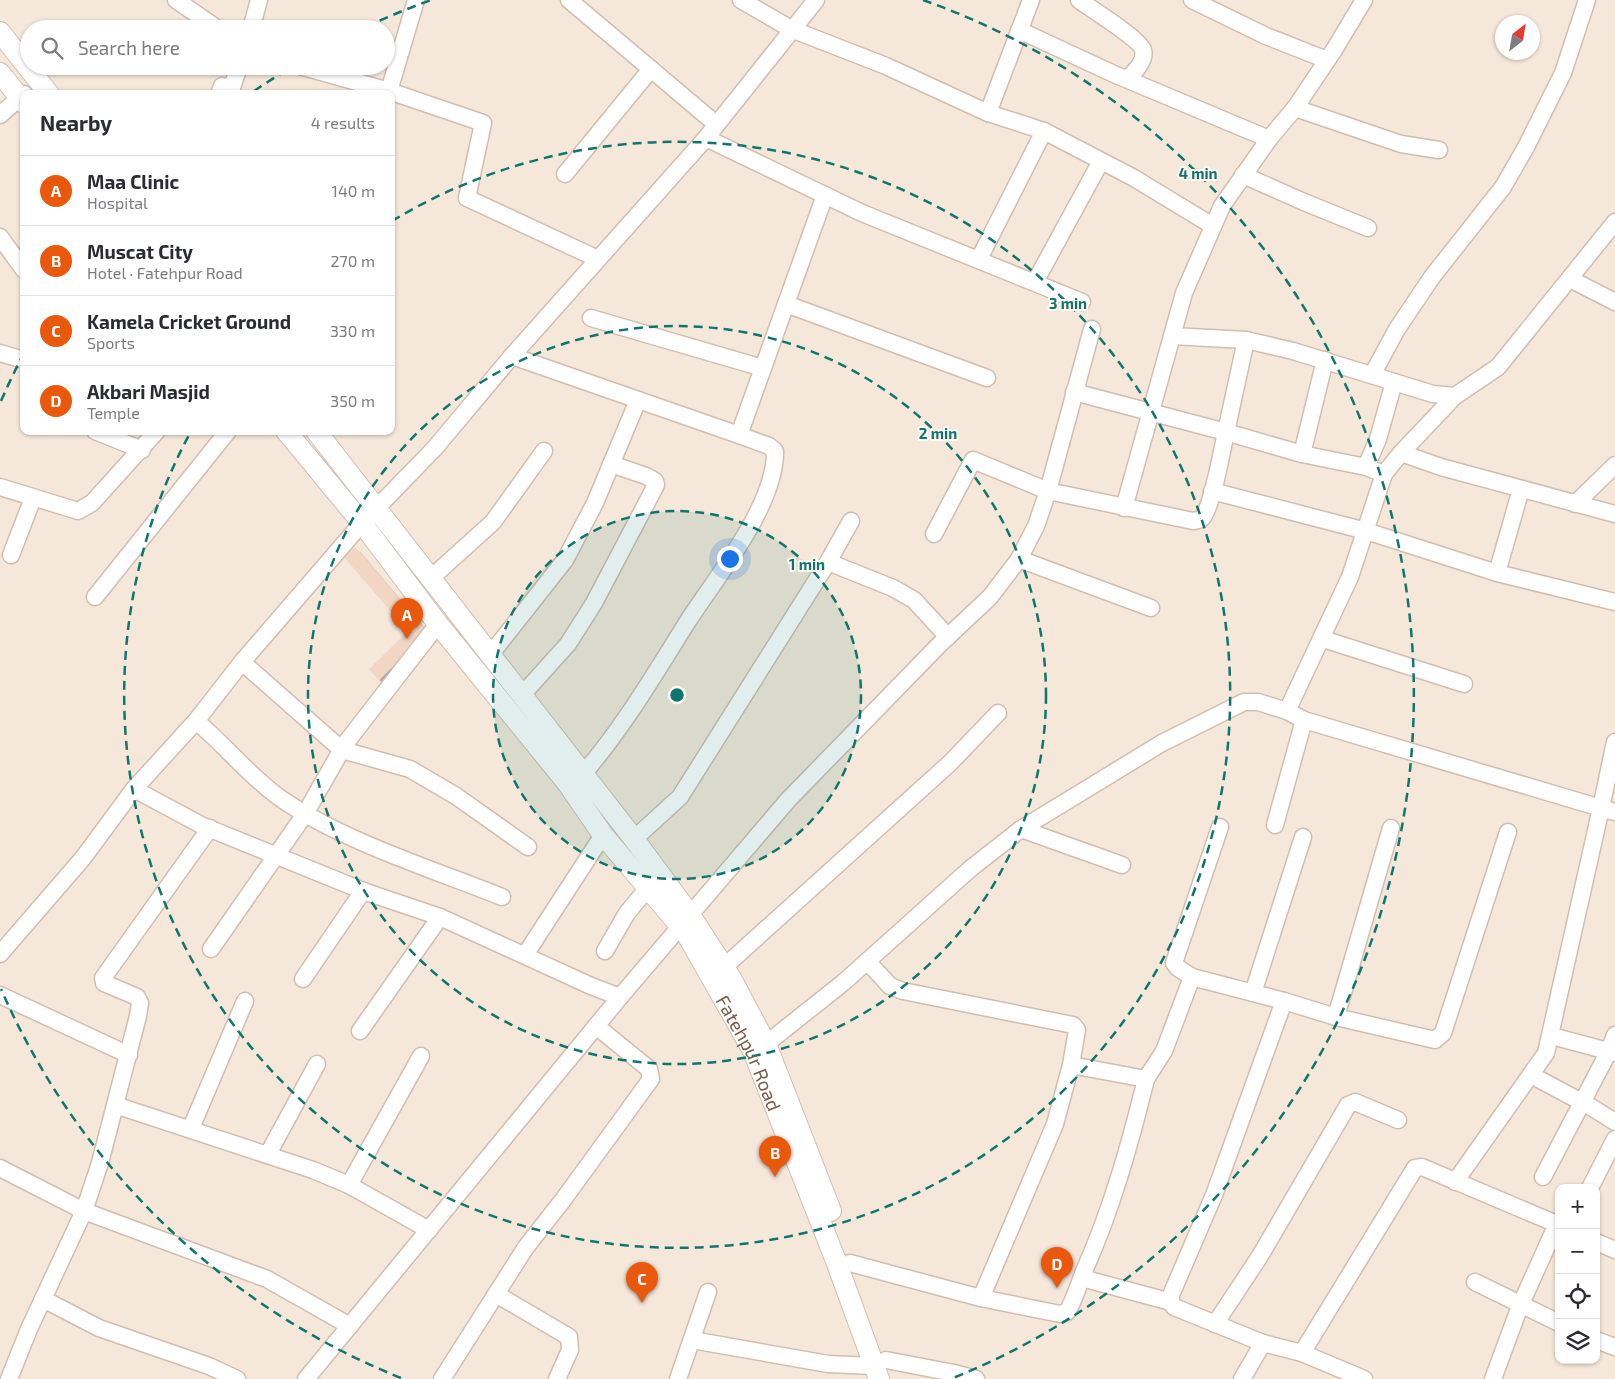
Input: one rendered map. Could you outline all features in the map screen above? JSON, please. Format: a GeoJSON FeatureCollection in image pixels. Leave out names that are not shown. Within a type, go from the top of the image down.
{"type":"FeatureCollection","features":[{"type":"Feature","properties":{"kind":"street"},"geometry":{"type":"LineString","coordinates":[[176,0],[205,20]]}},
{"type":"Feature","properties":{"kind":"street"},"geometry":{"type":"LineString","coordinates":[[253,20],[259,0]]}},
{"type":"Feature","properties":{"kind":"street"},"geometry":{"type":"LineString","coordinates":[[395,72],[416,0]]}},
{"type":"Feature","properties":{"kind":"street"},"geometry":{"type":"LineString","coordinates":[[569,0],[716,124]]}},
{"type":"Feature","properties":{"kind":"street"},"geometry":{"type":"LineString","coordinates":[[741,0],[791,29],[886,66],[988,113],[1044,131],[1101,161],[1213,226]]}},
{"type":"Feature","properties":{"kind":"street"},"geometry":{"type":"LineString","coordinates":[[0,954],[83,858],[134,789],[196,721],[242,662],[362,523],[434,449],[512,356],[706,138],[816,0]]}},
{"type":"Feature","properties":{"kind":"street"},"geometry":{"type":"LineString","coordinates":[[988,113],[1031,0]]}},
{"type":"Feature","properties":{"kind":"street"},"geometry":{"type":"LineString","coordinates":[[1080,0],[1133,38],[1142,47],[1143,55],[1137,68],[1133,75],[1126,79]]}},
{"type":"Feature","properties":{"kind":"street"},"geometry":{"type":"LineString","coordinates":[[1192,0],[1266,36],[1326,60]]}},
{"type":"Feature","properties":{"kind":"street"},"geometry":{"type":"LineString","coordinates":[[1124,508],[1184,293],[1222,206],[1269,139],[1295,108],[1364,0]]}},
{"type":"Feature","properties":{"kind":"street"},"geometry":{"type":"LineString","coordinates":[[1372,375],[1397,329],[1432,277],[1503,187],[1526,147],[1563,73],[1587,0]]}},
{"type":"Feature","properties":{"kind":"street"},"geometry":{"type":"LineString","coordinates":[[1019,30],[1126,79],[1269,139]]}},
{"type":"Feature","properties":{"kind":"street"},"geometry":{"type":"LineString","coordinates":[[0,32],[20,73]]}},
{"type":"Feature","properties":{"kind":"street"},"geometry":{"type":"LineString","coordinates":[[565,174],[651,69]]}},
{"type":"Feature","properties":{"kind":"street"},"geometry":{"type":"LineString","coordinates":[[0,73],[24,90]]}},
{"type":"Feature","properties":{"kind":"street"},"geometry":{"type":"LineString","coordinates":[[21,75],[28,90]]}},
{"type":"Feature","properties":{"kind":"street"},"geometry":{"type":"LineString","coordinates":[[220,90],[222,86],[232,88],[237,75]]}},
{"type":"Feature","properties":{"kind":"street"},"geometry":{"type":"LineString","coordinates":[[331,75],[382,90]]}},
{"type":"Feature","properties":{"kind":"street"},"geometry":{"type":"LineString","coordinates":[[390,90],[394,75]]}},
{"type":"Feature","properties":{"kind":"street"},"geometry":{"type":"LineString","coordinates":[[395,94],[483,123],[466,198],[598,259]]}},
{"type":"Feature","properties":{"kind":"street"},"geometry":{"type":"LineString","coordinates":[[0,115],[20,101]]}},
{"type":"Feature","properties":{"kind":"street"},"geometry":{"type":"LineString","coordinates":[[1295,108],[1401,144],[1439,150]]}},
{"type":"Feature","properties":{"kind":"street"},"geometry":{"type":"LineString","coordinates":[[979,259],[1044,131]]}},
{"type":"Feature","properties":{"kind":"street"},"geometry":{"type":"LineString","coordinates":[[706,138],[862,213],[1082,302]]}},
{"type":"Feature","properties":{"kind":"street"},"geometry":{"type":"LineString","coordinates":[[1035,282],[1101,161]]}},
{"type":"Feature","properties":{"kind":"street"},"geometry":{"type":"LineString","coordinates":[[1243,175],[1368,228]]}},
{"type":"Feature","properties":{"kind":"street"},"geometry":{"type":"LineString","coordinates":[[739,435],[825,195]]}},
{"type":"Feature","properties":{"kind":"street"},"geometry":{"type":"LineString","coordinates":[[1288,711],[1323,639],[1350,577],[1384,474],[1401,453],[1456,396],[1498,367],[1615,222]]}},
{"type":"Feature","properties":{"kind":"street"},"geometry":{"type":"LineString","coordinates":[[0,237],[20,264]]}},
{"type":"Feature","properties":{"kind":"street"},"geometry":{"type":"LineString","coordinates":[[1570,279],[1615,302]]}},
{"type":"Feature","properties":{"kind":"street"},"geometry":{"type":"LineString","coordinates":[[786,304],[987,378]]}},
{"type":"Feature","properties":{"kind":"street"},"geometry":{"type":"LineString","coordinates":[[591,318],[763,368]]}},
{"type":"Feature","properties":{"kind":"street"},"geometry":{"type":"LineString","coordinates":[[306,1379],[620,997],[788,800],[948,637],[990,597],[1019,560],[1036,526],[1048,491],[1092,328]]}},
{"type":"Feature","properties":{"kind":"street"},"geometry":{"type":"LineString","coordinates":[[1172,336],[1246,340],[1325,360],[1434,394],[1456,396]]}},
{"type":"Feature","properties":{"kind":"street"},"geometry":{"type":"LineString","coordinates":[[934,534],[973,460],[1048,491],[1192,521],[1200,520],[1204,515],[1212,491],[1246,340]]}},
{"type":"Feature","properties":{"kind":"street"},"geometry":{"type":"LineString","coordinates":[[0,353],[20,359]]}},
{"type":"Feature","properties":{"kind":"street"},"geometry":{"type":"LineString","coordinates":[[512,356],[739,435],[769,446],[775,451],[764,499],[728,564],[609,744],[583,774]]}},
{"type":"Feature","properties":{"kind":"street"},"geometry":{"type":"LineString","coordinates":[[1302,454],[1325,360]]}},
{"type":"Feature","properties":{"kind":"street"},"geometry":{"type":"LineString","coordinates":[[1366,467],[1378,439],[1394,382]]}},
{"type":"Feature","properties":{"kind":"street"},"geometry":{"type":"LineString","coordinates":[[1074,392],[1302,454],[1366,467],[1384,474]]}},
{"type":"Feature","properties":{"kind":"street"},"geometry":{"type":"LineString","coordinates":[[491,654],[565,560],[595,503],[638,400]]}},
{"type":"Feature","properties":{"kind":"street"},"geometry":{"type":"LineString","coordinates":[[105,435],[142,450]]}},
{"type":"Feature","properties":{"kind":"street"},"geometry":{"type":"LineString","coordinates":[[0,487],[78,511],[92,503],[154,435]]}},
{"type":"Feature","properties":{"kind":"street"},"geometry":{"type":"LineString","coordinates":[[95,597],[225,435]]}},
{"type":"Feature","properties":{"kind":"street","name":"Fatehpur Road"},"geometry":{"type":"LineString","coordinates":[[289,435],[362,523],[438,624],[568,784],[603,835],[648,888],[686,921],[715,982],[753,1051],[836,1261],[883,1371]]}},
{"type":"Feature","properties":{"kind":"street"},"geometry":{"type":"LineString","coordinates":[[319,435],[634,839],[686,921],[724,966],[766,1044],[850,1263],[883,1371]]}},
{"type":"Feature","properties":{"kind":"street"},"geometry":{"type":"LineString","coordinates":[[431,578],[493,522],[544,451]]}},
{"type":"Feature","properties":{"kind":"street"},"geometry":{"type":"LineString","coordinates":[[1401,453],[1441,467],[1615,514]]}},
{"type":"Feature","properties":{"kind":"street"},"geometry":{"type":"LineString","coordinates":[[522,695],[568,644],[594,603],[656,485],[655,482],[646,476],[611,464]]}},
{"type":"Feature","properties":{"kind":"street"},"geometry":{"type":"LineString","coordinates":[[1575,504],[1615,465]]}},
{"type":"Feature","properties":{"kind":"street"},"geometry":{"type":"LineString","coordinates":[[1497,573],[1521,489]]}},
{"type":"Feature","properties":{"kind":"street"},"geometry":{"type":"LineString","coordinates":[[1212,491],[1366,531],[1497,573],[1615,602]]}},
{"type":"Feature","properties":{"kind":"street"},"geometry":{"type":"LineString","coordinates":[[12,555],[33,498]]}},
{"type":"Feature","properties":{"kind":"street"},"geometry":{"type":"LineString","coordinates":[[634,839],[680,797],[828,562],[851,521]]}},
{"type":"Feature","properties":{"kind":"street"},"geometry":{"type":"LineString","coordinates":[[1019,560],[1152,608]]}},
{"type":"Feature","properties":{"kind":"street"},"geometry":{"type":"LineString","coordinates":[[828,562],[893,588],[914,600],[948,637]]}},
{"type":"Feature","properties":{"kind":"street"},"geometry":{"type":"LineString","coordinates":[[211,949],[278,856],[342,750],[438,624]]}},
{"type":"Feature","properties":{"kind":"street"},"geometry":{"type":"LineString","coordinates":[[1323,639],[1464,684]]}},
{"type":"Feature","properties":{"kind":"street"},"geometry":{"type":"LineString","coordinates":[[242,662],[342,750],[410,769],[456,796],[528,847]]}},
{"type":"Feature","properties":{"kind":"street"},"geometry":{"type":"LineString","coordinates":[[766,1044],[844,982],[970,868],[1020,830],[1162,743],[1244,702],[1258,702],[1288,711],[1304,720],[1608,810]]}},
{"type":"Feature","properties":{"kind":"street"},"geometry":{"type":"LineString","coordinates":[[724,966],[950,764],[998,713]]}},
{"type":"Feature","properties":{"kind":"street"},"geometry":{"type":"LineString","coordinates":[[1275,825],[1304,720]]}},
{"type":"Feature","properties":{"kind":"street"},"geometry":{"type":"LineString","coordinates":[[196,721],[223,744],[263,784],[305,814],[356,838],[502,897]]}},
{"type":"Feature","properties":{"kind":"street"},"geometry":{"type":"LineString","coordinates":[[1455,1182],[1546,1053],[1552,1036],[1608,810],[1615,742]]}},
{"type":"Feature","properties":{"kind":"street"},"geometry":{"type":"LineString","coordinates":[[134,789],[210,828],[363,891],[440,917],[620,997]]}},
{"type":"Feature","properties":{"kind":"street"},"geometry":{"type":"LineString","coordinates":[[1220,827],[1174,962],[1178,968],[1192,977],[1336,1017],[1434,1040],[1443,1033],[1508,832]]}},
{"type":"Feature","properties":{"kind":"street"},"geometry":{"type":"LineString","coordinates":[[9,1379],[43,1299],[84,1211],[100,1163],[129,1055],[140,1003],[138,998],[131,993],[104,983],[103,978],[210,828]]}},
{"type":"Feature","properties":{"kind":"street"},"geometry":{"type":"LineString","coordinates":[[1336,1017],[1390,828]]}},
{"type":"Feature","properties":{"kind":"street"},"geometry":{"type":"LineString","coordinates":[[1020,830],[1122,865]]}},
{"type":"Feature","properties":{"kind":"street"},"geometry":{"type":"LineString","coordinates":[[525,955],[603,835]]}},
{"type":"Feature","properties":{"kind":"street"},"geometry":{"type":"LineString","coordinates":[[1253,993],[1303,837]]}},
{"type":"Feature","properties":{"kind":"street"},"geometry":{"type":"LineString","coordinates":[[606,951],[627,913],[648,888]]}},
{"type":"Feature","properties":{"kind":"street"},"geometry":{"type":"LineString","coordinates":[[303,979],[363,891]]}},
{"type":"Feature","properties":{"kind":"street"},"geometry":{"type":"LineString","coordinates":[[360,1031],[440,917]]}},
{"type":"Feature","properties":{"kind":"street"},"geometry":{"type":"LineString","coordinates":[[867,961],[890,986],[903,991],[1073,1025],[1077,1030],[1071,1064],[1055,1124],[981,1298]]}},
{"type":"Feature","properties":{"kind":"street"},"geometry":{"type":"LineString","coordinates":[[850,1263],[981,1298],[1060,1314],[1067,1312],[1072,1304],[1114,1194],[1133,1134],[1146,1079],[1164,1051],[1192,977]]}},
{"type":"Feature","properties":{"kind":"street"},"geometry":{"type":"LineString","coordinates":[[0,995],[129,1055]]}},
{"type":"Feature","properties":{"kind":"street"},"geometry":{"type":"LineString","coordinates":[[191,1128],[245,1001]]}},
{"type":"Feature","properties":{"kind":"street"},"geometry":{"type":"LineString","coordinates":[[1284,1001],[1214,1195],[1171,1296],[1171,1302],[1174,1307],[1215,1324],[1264,1343],[1302,1353],[1364,1379]]}},
{"type":"Feature","properties":{"kind":"street"},"geometry":{"type":"LineString","coordinates":[[442,1379],[526,1247],[563,1200],[651,1079],[649,1069],[596,1026]]}},
{"type":"Feature","properties":{"kind":"street"},"geometry":{"type":"LineString","coordinates":[[1543,1177],[1612,1052],[1615,1035]]}},
{"type":"Feature","properties":{"kind":"street"},"geometry":{"type":"LineString","coordinates":[[1552,1036],[1612,1052]]}},
{"type":"Feature","properties":{"kind":"street"},"geometry":{"type":"LineString","coordinates":[[349,1185],[421,1056]]}},
{"type":"Feature","properties":{"kind":"street"},"geometry":{"type":"LineString","coordinates":[[268,1154],[317,1064]]}},
{"type":"Feature","properties":{"kind":"street"},"geometry":{"type":"LineString","coordinates":[[1071,1064],[1146,1079]]}},
{"type":"Feature","properties":{"kind":"street"},"geometry":{"type":"LineString","coordinates":[[1531,1075],[1583,1102],[1615,1122]]}},
{"type":"Feature","properties":{"kind":"street"},"geometry":{"type":"LineString","coordinates":[[1215,1324],[1265,1248],[1348,1105],[1355,1102],[1398,1120]]}},
{"type":"Feature","properties":{"kind":"street"},"geometry":{"type":"LineString","coordinates":[[116,1105],[268,1154],[349,1185],[429,1230]]}},
{"type":"Feature","properties":{"kind":"street"},"geometry":{"type":"LineString","coordinates":[[1592,1184],[1615,1139]]}},
{"type":"Feature","properties":{"kind":"street"},"geometry":{"type":"LineString","coordinates":[[0,1168],[84,1211],[267,1279],[350,1326]]}},
{"type":"Feature","properties":{"kind":"street"},"geometry":{"type":"LineString","coordinates":[[1302,1353],[1415,1168],[1422,1168],[1555,1224]]}},
{"type":"Feature","properties":{"kind":"street"},"geometry":{"type":"LineString","coordinates":[[1493,1379],[1520,1306],[1556,1229]]}},
{"type":"Feature","properties":{"kind":"street"},"geometry":{"type":"LineString","coordinates":[[1600,1244],[1615,1250]]}},
{"type":"Feature","properties":{"kind":"street"},"geometry":{"type":"LineString","coordinates":[[1082,1278],[1171,1302]]}},
{"type":"Feature","properties":{"kind":"street"},"geometry":{"type":"LineString","coordinates":[[1475,1282],[1520,1306],[1555,1321]]}},
{"type":"Feature","properties":{"kind":"street"},"geometry":{"type":"LineString","coordinates":[[678,1379],[708,1292]]}},
{"type":"Feature","properties":{"kind":"street"},"geometry":{"type":"LineString","coordinates":[[496,1294],[569,1337],[570,1350],[557,1379]]}},
{"type":"Feature","properties":{"kind":"street"},"geometry":{"type":"LineString","coordinates":[[43,1299],[99,1328],[209,1366],[237,1379]]}},
{"type":"Feature","properties":{"kind":"street"},"geometry":{"type":"LineString","coordinates":[[692,1340],[828,1364],[883,1371],[954,1372],[976,1379]]}},
{"type":"Feature","properties":{"kind":"street"},"geometry":{"type":"LineString","coordinates":[[1600,1341],[1615,1347]]}},
{"type":"Feature","properties":{"kind":"street"},"geometry":{"type":"LineString","coordinates":[[1242,1379],[1264,1343]]}},
{"type":"Feature","properties":{"kind":"shaded area"},"geometry":{"type":"Polygon","coordinates":[[[0,0],[1615,0],[1615,1379],[0,1379],[0,0]]]}},
{"type":"Feature","properties":{"kind":"building"},"geometry":{"type":"Polygon","coordinates":[[[355,547],[427,632],[379,680],[369,669],[408,631],[344,557],[355,547]]]}},
{"type":"Feature","properties":{"kind":"place","name":"Maa Clinic"},"geometry":{"type":"Point","coordinates":[407,639]}},
{"type":"Feature","properties":{"kind":"place","name":"Muscat City"},"geometry":{"type":"Point","coordinates":[775,1177]}},
{"type":"Feature","properties":{"kind":"place","name":"Akbari Masjid"},"geometry":{"type":"Point","coordinates":[1057,1288]}},
{"type":"Feature","properties":{"kind":"place","name":"Kamela Cricket Ground"},"geometry":{"type":"Point","coordinates":[642,1303]}}]}
